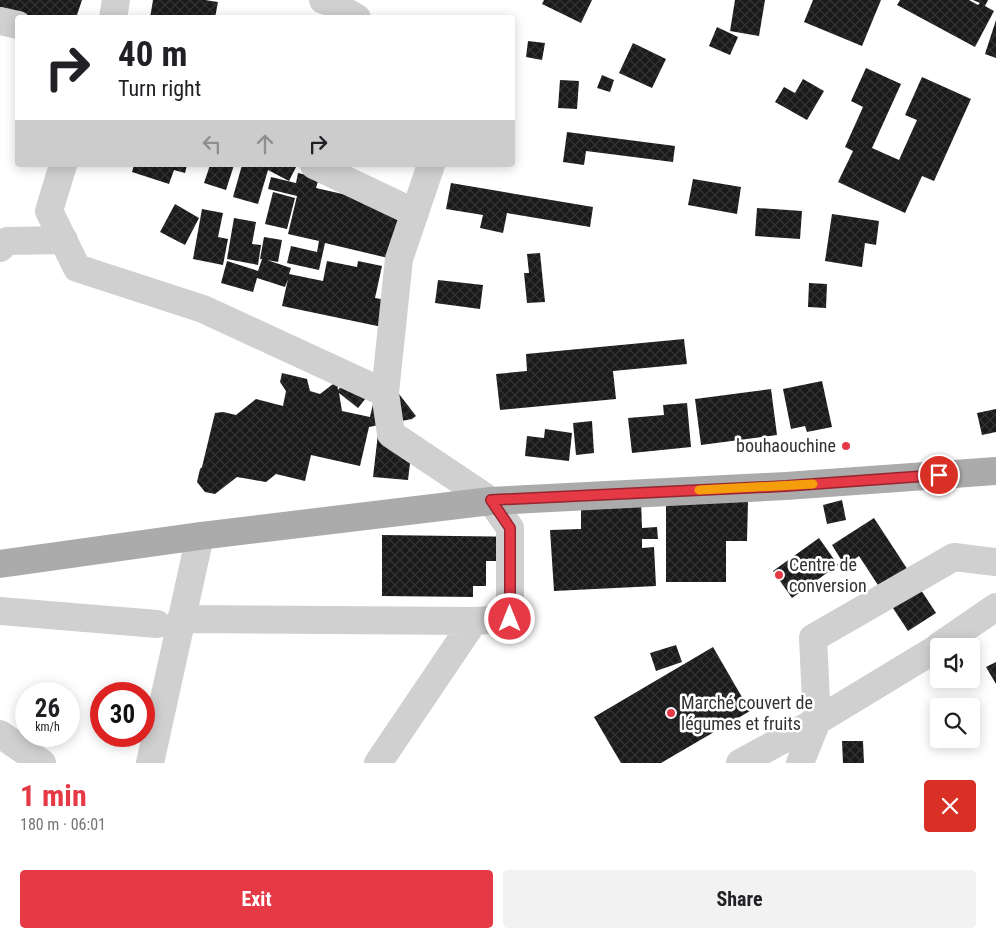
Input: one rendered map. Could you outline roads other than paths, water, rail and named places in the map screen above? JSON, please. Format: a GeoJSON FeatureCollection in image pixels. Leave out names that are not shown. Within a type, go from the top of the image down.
{"type":"FeatureCollection","features":[{"type":"Feature","properties":{"kind":"main road"},"geometry":{"type":"LineString","coordinates":[[0,564],[200,536],[491,500],[786,486],[996,471]]}},
{"type":"Feature","properties":{"kind":"street"},"geometry":{"type":"LineString","coordinates":[[114,15],[116,0]]}},
{"type":"Feature","properties":{"kind":"street"},"geometry":{"type":"LineString","coordinates":[[323,0],[352,15]]}},
{"type":"Feature","properties":{"kind":"street"},"geometry":{"type":"LineString","coordinates":[[0,21],[15,24]]}},
{"type":"Feature","properties":{"kind":"street"},"geometry":{"type":"LineString","coordinates":[[62,167],[49,211],[77,268],[203,309],[385,393]]}},
{"type":"Feature","properties":{"kind":"street"},"geometry":{"type":"LineString","coordinates":[[318,167],[416,213]]}},
{"type":"Feature","properties":{"kind":"street"},"geometry":{"type":"LineString","coordinates":[[0,611],[169,622],[474,622],[510,619],[510,528],[491,500],[391,434],[385,393],[399,259],[416,213],[429,167]]}},
{"type":"Feature","properties":{"kind":"street"},"geometry":{"type":"LineString","coordinates":[[0,248],[7,241],[64,240]]}},
{"type":"Feature","properties":{"kind":"street"},"geometry":{"type":"LineString","coordinates":[[150,763],[169,622],[200,536]]}},
{"type":"Feature","properties":{"kind":"street"},"geometry":{"type":"LineString","coordinates":[[800,763],[818,721],[813,638],[954,557],[996,562]]}},
{"type":"Feature","properties":{"kind":"street"},"geometry":{"type":"LineString","coordinates":[[951,638],[996,607]]}},
{"type":"Feature","properties":{"kind":"street"},"geometry":{"type":"LineString","coordinates":[[378,763],[474,622]]}},
{"type":"Feature","properties":{"kind":"street"},"geometry":{"type":"LineString","coordinates":[[740,763],[818,721],[930,652]]}},
{"type":"Feature","properties":{"kind":"street"},"geometry":{"type":"LineString","coordinates":[[0,734],[42,763]]}},
{"type":"Feature","properties":{"kind":"place","name":"bouhaouchine"},"geometry":{"type":"Point","coordinates":[846,446]}},
{"type":"Feature","properties":{"kind":"place","name":"Centre de conversion"},"geometry":{"type":"Point","coordinates":[779,575]}},
{"type":"Feature","properties":{"kind":"place","name":"Marché couvert de légumes et fruits"},"geometry":{"type":"Point","coordinates":[671,713]}}]}
